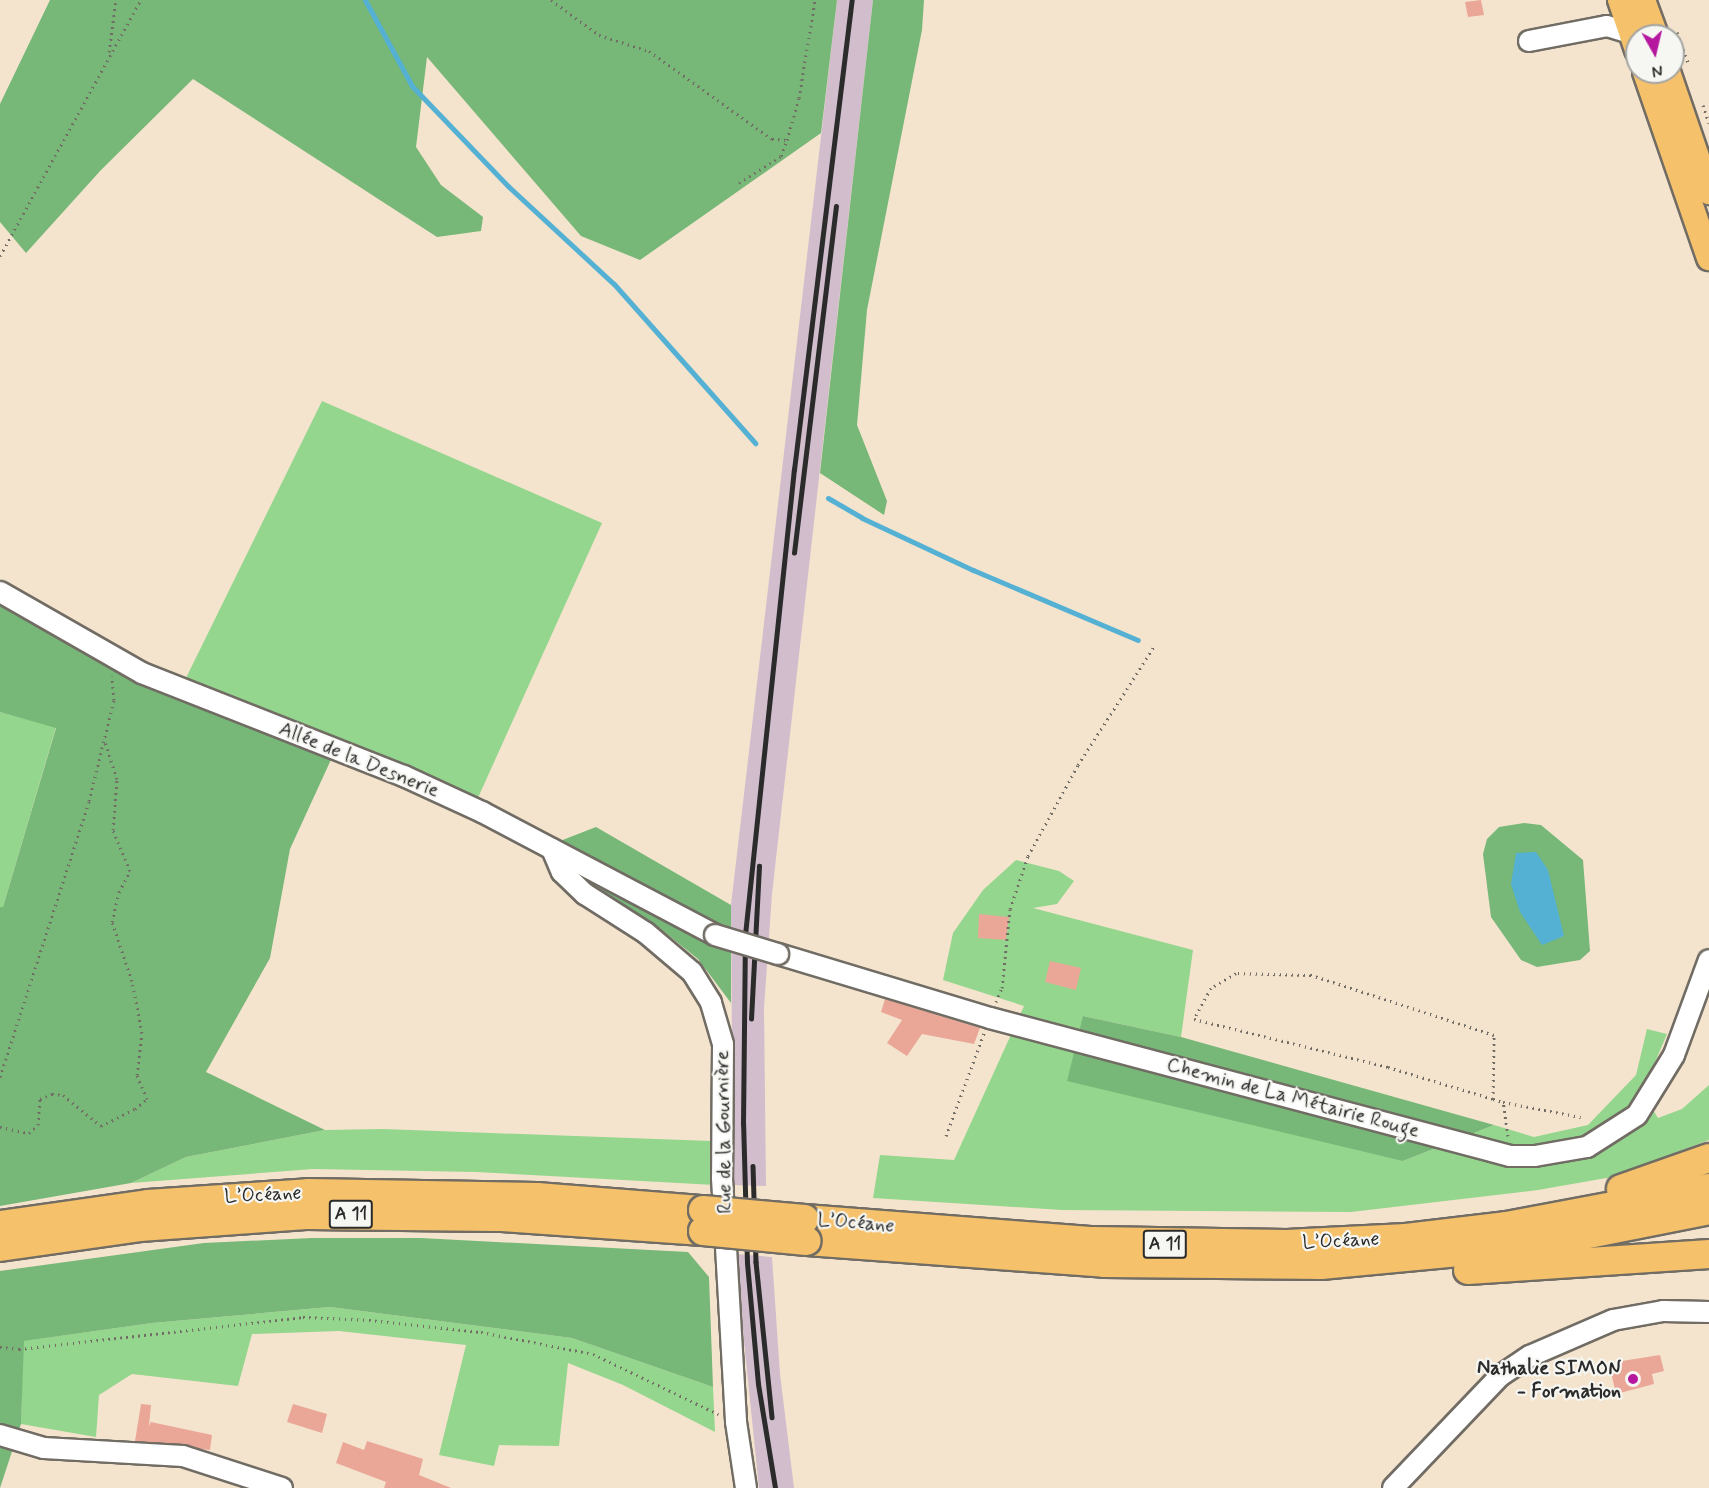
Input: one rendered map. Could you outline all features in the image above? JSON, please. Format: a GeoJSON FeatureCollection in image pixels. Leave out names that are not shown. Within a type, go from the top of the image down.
{"type":"FeatureCollection","features":[{"type":"Feature","properties":{"kind":"highway"},"geometry":{"type":"LineString","coordinates":[[1467,1232],[1501,1212],[1638,1184],[1709,1158]]}},
{"type":"Feature","properties":{"kind":"highway","name":"L’Océane"},"geometry":{"type":"LineString","coordinates":[[806,1230],[1004,1236],[1161,1244],[1299,1244],[1467,1232],[1567,1217],[1709,1188]]}},
{"type":"Feature","properties":{"kind":"highway","name":"L’Océane"},"geometry":{"type":"LineString","coordinates":[[0,1225],[148,1204],[308,1193],[504,1196],[703,1221],[806,1230],[1094,1263],[1321,1265],[1533,1245],[1709,1210]]}},
{"type":"Feature","properties":{"kind":"highway","name":"L’Océane"},"geometry":{"type":"LineString","coordinates":[[0,1247],[150,1226],[306,1215],[703,1221]]}},
{"type":"Feature","properties":{"kind":"highway"},"geometry":{"type":"LineString","coordinates":[[1321,1265],[1358,1276],[1709,1254]]}},
{"type":"Feature","properties":{"kind":"main road"},"geometry":{"type":"LineString","coordinates":[[1620,0],[1630,24]]}},
{"type":"Feature","properties":{"kind":"main road"},"geometry":{"type":"LineString","coordinates":[[1643,0],[1660,24]]}},
{"type":"Feature","properties":{"kind":"main road"},"geometry":{"type":"LineString","coordinates":[[1649,84],[1709,258]]}},
{"type":"Feature","properties":{"kind":"main road"},"geometry":{"type":"LineString","coordinates":[[1684,84],[1700,131],[1709,192]]}},
{"type":"Feature","properties":{"kind":"street"},"geometry":{"type":"LineString","coordinates":[[1529,41],[1607,26],[1625,34]]}},
{"type":"Feature","properties":{"kind":"street"},"geometry":{"type":"LineString","coordinates":[[1663,84],[1676,120],[1700,131]]}},
{"type":"Feature","properties":{"kind":"street","name":"Allée de la Desnerie"},"geometry":{"type":"LineString","coordinates":[[0,592],[142,673],[404,776],[552,849],[715,935],[778,954]]}},
{"type":"Feature","properties":{"kind":"street","name":"Rue de la Gournière"},"geometry":{"type":"LineString","coordinates":[[552,849],[562,872],[585,894],[646,933],[692,972],[711,1003],[723,1044],[722,1179],[736,1422],[746,1488]]}},
{"type":"Feature","properties":{"kind":"street","name":"Chemin de La Métairie Rouge"},"geometry":{"type":"LineString","coordinates":[[778,954],[990,1018],[1510,1156],[1553,1155],[1587,1147],[1637,1114],[1670,1063],[1709,960]]}},
{"type":"Feature","properties":{"kind":"street"},"geometry":{"type":"LineString","coordinates":[[1393,1488],[1492,1384],[1530,1356],[1612,1320],[1663,1311],[1709,1312]]}},
{"type":"Feature","properties":{"kind":"street"},"geometry":{"type":"LineString","coordinates":[[0,1435],[44,1448],[183,1456],[229,1479],[282,1488]]}},
{"type":"Feature","properties":{"kind":"path"},"geometry":{"type":"LineString","coordinates":[[109,54],[116,0]]}},
{"type":"Feature","properties":{"kind":"path"},"geometry":{"type":"LineString","coordinates":[[0,256],[109,54],[141,0]]}},
{"type":"Feature","properties":{"kind":"path"},"geometry":{"type":"LineString","coordinates":[[551,0],[599,35],[649,51],[772,139],[787,140]]}},
{"type":"Feature","properties":{"kind":"path"},"geometry":{"type":"LineString","coordinates":[[739,183],[781,156],[799,98],[815,0]]}},
{"type":"Feature","properties":{"kind":"path"},"geometry":{"type":"LineString","coordinates":[[1700,131],[1701,102]]}},
{"type":"Feature","properties":{"kind":"path"},"geometry":{"type":"LineString","coordinates":[[0,1077],[80,829],[114,700],[112,675],[96,645]]}},
{"type":"Feature","properties":{"kind":"path"},"geometry":{"type":"LineString","coordinates":[[946,1136],[1002,988],[1010,909],[1028,856],[1078,765],[1155,645]]}},
{"type":"Feature","properties":{"kind":"path"},"geometry":{"type":"LineString","coordinates":[[0,1127],[29,1133],[38,1125],[40,1099],[51,1094],[63,1095],[101,1126],[135,1109],[147,1099],[137,1075],[142,1033],[132,981],[112,922],[119,892],[130,871],[113,830],[117,780],[104,739]]}},
{"type":"Feature","properties":{"kind":"path"},"geometry":{"type":"LineString","coordinates":[[1493,1099],[1494,1035],[1311,975],[1236,974],[1211,988],[1194,1019],[1388,1067],[1493,1099],[1503,1102],[1581,1117]]}},
{"type":"Feature","properties":{"kind":"path"},"geometry":{"type":"LineString","coordinates":[[1503,1102],[1510,1156]]}},
{"type":"Feature","properties":{"kind":"path"},"geometry":{"type":"LineString","coordinates":[[0,1347],[19,1349],[303,1317],[433,1326],[593,1354],[736,1422]]}},
{"type":"Feature","properties":{"kind":"shaded area"},"geometry":{"type":"Polygon","coordinates":[[[837,0],[873,0],[772,894],[764,1008],[766,1186],[733,1185],[731,905],[837,0]]]}},
{"type":"Feature","properties":{"kind":"shaded area"},"geometry":{"type":"Polygon","coordinates":[[[735,1254],[772,1257],[780,1374],[794,1488],[759,1488],[735,1254]]]}},
{"type":"Feature","properties":{"kind":"green space"},"geometry":{"type":"Polygon","coordinates":[[[50,0],[837,0],[821,133],[640,260],[581,236],[427,57],[416,147],[441,185],[483,217],[481,231],[437,237],[193,79],[101,170],[26,253],[0,222],[0,104],[50,0]]]}},
{"type":"Feature","properties":{"kind":"green space"},"geometry":{"type":"Polygon","coordinates":[[[873,0],[924,0],[922,30],[867,310],[857,425],[887,501],[884,515],[820,473],[873,0]]]}},
{"type":"Feature","properties":{"kind":"green space"},"geometry":{"type":"Polygon","coordinates":[[[322,401],[602,523],[477,800],[340,740],[185,680],[322,401]]]}},
{"type":"Feature","properties":{"kind":"green space"},"geometry":{"type":"Polygon","coordinates":[[[0,581],[109,649],[340,740],[290,849],[270,958],[206,1072],[325,1130],[186,1157],[131,1183],[0,1206],[0,907],[3,907],[56,728],[0,712],[0,581]]]}},
{"type":"Feature","properties":{"kind":"green space"},"geometry":{"type":"Polygon","coordinates":[[[0,712],[56,727],[3,907],[0,907],[0,712]]]}},
{"type":"Feature","properties":{"kind":"green space"},"geometry":{"type":"Polygon","coordinates":[[[1524,823],[1541,825],[1583,860],[1590,951],[1580,960],[1537,967],[1521,960],[1491,917],[1483,854],[1487,839],[1499,827],[1524,823]]]}},
{"type":"Feature","properties":{"kind":"green space"},"geometry":{"type":"Polygon","coordinates":[[[596,827],[731,905],[731,1003],[698,959],[652,922],[607,896],[560,841],[596,827]]]}},
{"type":"Feature","properties":{"kind":"green space"},"geometry":{"type":"Polygon","coordinates":[[[1016,860],[1059,871],[1074,881],[1057,904],[1033,908],[1193,950],[1181,1037],[1083,1016],[1403,1161],[1494,1125],[1534,1137],[1588,1125],[1636,1075],[1647,1029],[1667,1034],[1642,1093],[1658,1118],[1682,1109],[1709,1085],[1709,1140],[1612,1177],[1538,1190],[1351,1212],[1062,1210],[873,1198],[880,1155],[954,1160],[1024,1006],[943,980],[953,933],[983,890],[1016,860]]]}},
{"type":"Feature","properties":{"kind":"green space"},"geometry":{"type":"Polygon","coordinates":[[[1083,1016],[1181,1037],[1494,1125],[1403,1161],[1067,1081],[1083,1016]]]}},
{"type":"Feature","properties":{"kind":"green space"},"geometry":{"type":"Polygon","coordinates":[[[383,1129],[711,1141],[715,1185],[476,1172],[313,1169],[131,1183],[186,1157],[325,1130],[383,1129]]]}},
{"type":"Feature","properties":{"kind":"green space"},"geometry":{"type":"Polygon","coordinates":[[[312,1238],[421,1238],[688,1252],[709,1277],[713,1387],[572,1338],[330,1307],[152,1323],[24,1341],[21,1424],[0,1488],[0,1271],[204,1243],[312,1238]]]}},
{"type":"Feature","properties":{"kind":"green space"},"geometry":{"type":"Polygon","coordinates":[[[330,1307],[572,1338],[713,1387],[715,1432],[623,1385],[568,1363],[559,1446],[499,1445],[494,1466],[439,1455],[466,1345],[339,1331],[252,1334],[238,1386],[132,1374],[99,1395],[96,1437],[21,1424],[23,1341],[152,1323],[330,1307]]]}},
{"type":"Feature","properties":{"kind":"water"},"geometry":{"type":"Polygon","coordinates":[[[1536,852],[1548,870],[1564,936],[1542,945],[1520,912],[1511,884],[1516,853],[1536,852]]]}},
{"type":"Feature","properties":{"kind":"building"},"geometry":{"type":"Polygon","coordinates":[[[1481,0],[1484,15],[1468,17],[1465,2],[1481,0]]]}},
{"type":"Feature","properties":{"kind":"building"},"geometry":{"type":"Polygon","coordinates":[[[979,914],[1009,917],[1006,940],[978,938],[979,914]]]}},
{"type":"Feature","properties":{"kind":"building"},"geometry":{"type":"Polygon","coordinates":[[[1050,961],[1081,968],[1076,990],[1045,982],[1050,961]]]}},
{"type":"Feature","properties":{"kind":"building"},"geometry":{"type":"Polygon","coordinates":[[[885,999],[980,1028],[974,1044],[922,1034],[907,1056],[887,1043],[902,1020],[881,1012],[885,999]]]}},
{"type":"Feature","properties":{"kind":"building","name":"Nathalie SIMON - Formation"},"geometry":{"type":"Polygon","coordinates":[[[1660,1355],[1664,1371],[1652,1374],[1654,1384],[1616,1394],[1609,1363],[1660,1355]]]}},
{"type":"Feature","properties":{"kind":"building"},"geometry":{"type":"Polygon","coordinates":[[[141,1404],[151,1405],[149,1426],[151,1422],[212,1435],[210,1450],[135,1441],[141,1404]]]}},
{"type":"Feature","properties":{"kind":"building"},"geometry":{"type":"Polygon","coordinates":[[[293,1404],[327,1414],[322,1433],[287,1422],[293,1404]]]}},
{"type":"Feature","properties":{"kind":"building"},"geometry":{"type":"Polygon","coordinates":[[[367,1441],[423,1459],[419,1475],[451,1488],[384,1488],[386,1482],[336,1463],[343,1442],[364,1450],[367,1441]]]}},
{"type":"Feature","properties":{"kind":"waterway"},"geometry":{"type":"LineString","coordinates":[[365,0],[412,86],[508,186],[614,284],[755,443]]}},
{"type":"Feature","properties":{"kind":"waterway"},"geometry":{"type":"LineString","coordinates":[[828,498],[862,518],[973,570],[1138,640]]}},
{"type":"Feature","properties":{"kind":"railway"},"geometry":{"type":"LineString","coordinates":[[775,1488],[758,1384],[747,1263],[743,1124],[745,935],[794,470],[852,0]]}},
{"type":"Feature","properties":{"kind":"railway"},"geometry":{"type":"LineString","coordinates":[[794,553],[836,207]]}},
{"type":"Feature","properties":{"kind":"railway"},"geometry":{"type":"LineString","coordinates":[[751,1019],[759,866]]}},
{"type":"Feature","properties":{"kind":"railway"},"geometry":{"type":"LineString","coordinates":[[753,1166],[756,1262],[772,1417]]}},
{"type":"Feature","properties":{"kind":"place","name":"Nathalie SIMON - Formation"},"geometry":{"type":"Point","coordinates":[1633,1379]}}]}
